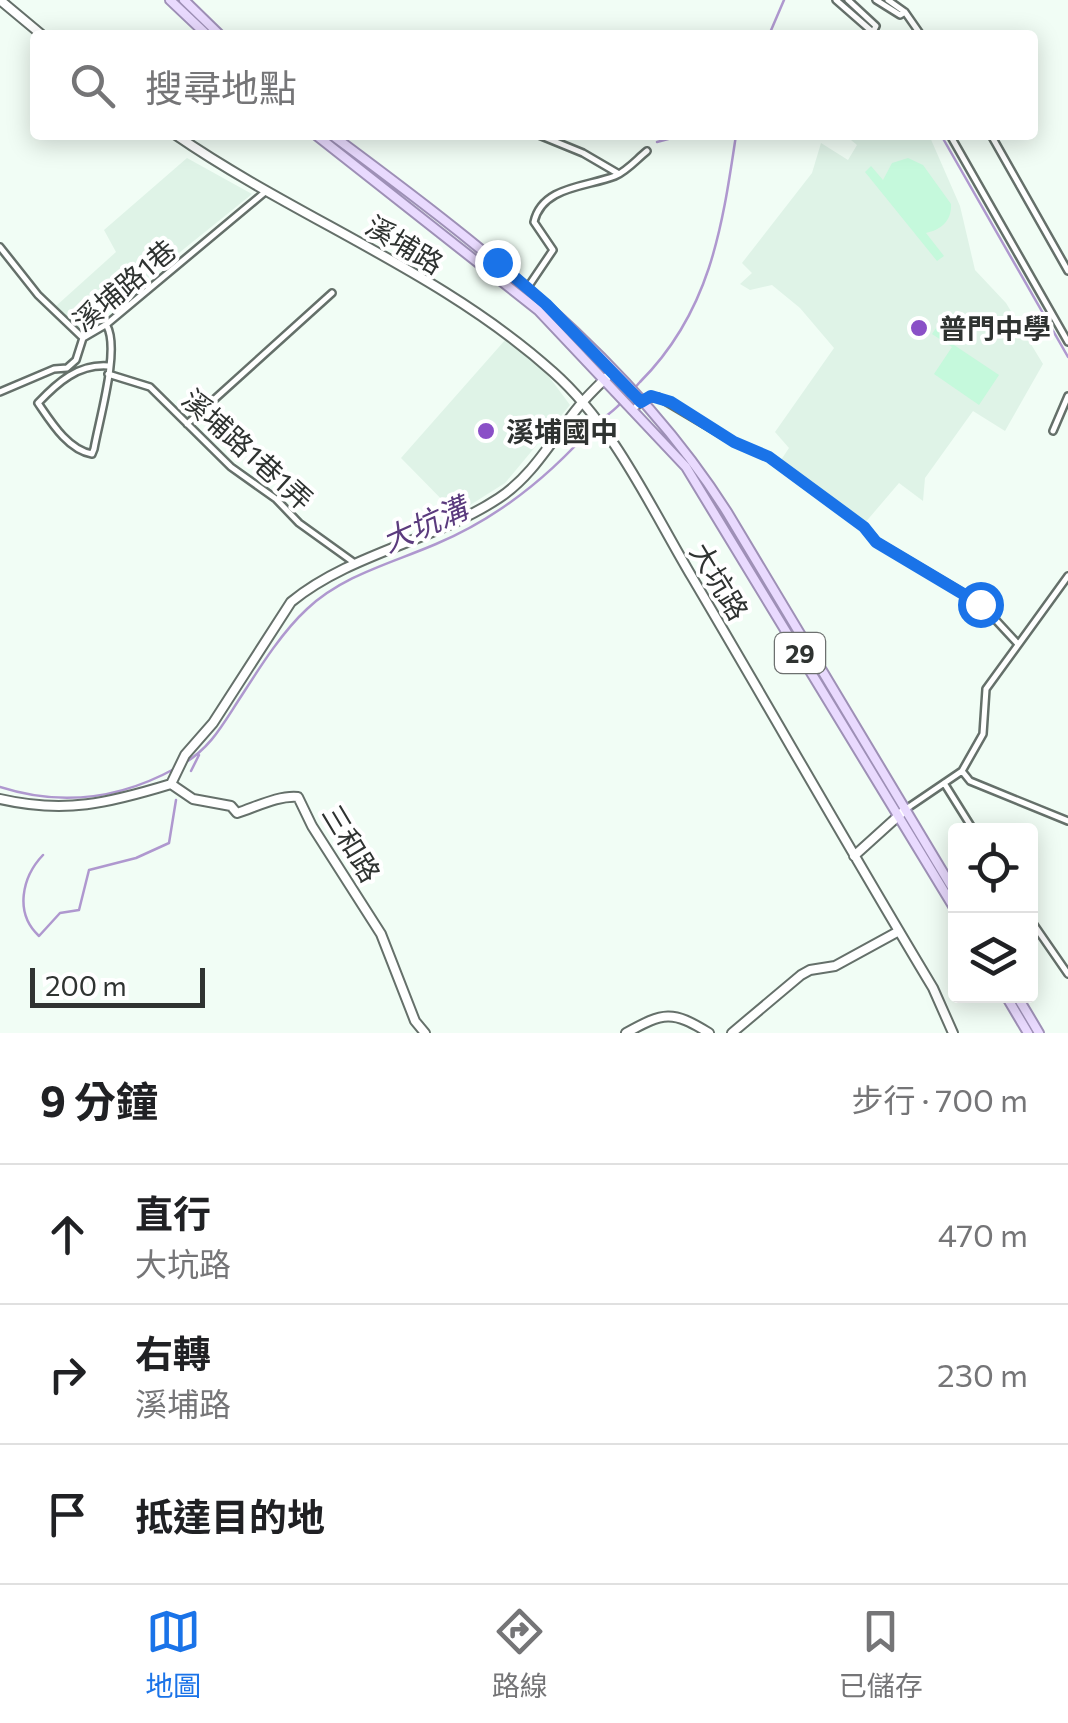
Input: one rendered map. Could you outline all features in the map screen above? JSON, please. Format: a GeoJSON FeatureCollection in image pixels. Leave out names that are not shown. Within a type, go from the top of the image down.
{"type":"FeatureCollection","features":[{"type":"Feature","properties":{"kind":"main road"},"geometry":{"type":"LineString","coordinates":[[170,0],[202,30]]}},
{"type":"Feature","properties":{"kind":"main road"},"geometry":{"type":"LineString","coordinates":[[184,0],[215,30]]}},
{"type":"Feature","properties":{"kind":"main road","name":"溪埔路"},"geometry":{"type":"LineString","coordinates":[[322,140],[514,288],[609,375]]}},
{"type":"Feature","properties":{"kind":"main road","name":"溪埔路"},"geometry":{"type":"LineString","coordinates":[[338,140],[528,288],[636,404]]}},
{"type":"Feature","properties":{"kind":"main road","name":"大坑路"},"geometry":{"type":"LineString","coordinates":[[636,404],[701,489],[902,812],[948,878]]}},
{"type":"Feature","properties":{"kind":"main road","name":"大坑路"},"geometry":{"type":"LineString","coordinates":[[902,812],[948,896]]}},
{"type":"Feature","properties":{"kind":"main road"},"geometry":{"type":"LineString","coordinates":[[1010,1003],[1028,1033]]}},
{"type":"Feature","properties":{"kind":"main road"},"geometry":{"type":"LineString","coordinates":[[1021,1003],[1039,1033]]}},
{"type":"Feature","properties":{"kind":"street"},"geometry":{"type":"LineString","coordinates":[[0,0],[36,30]]}},
{"type":"Feature","properties":{"kind":"street"},"geometry":{"type":"LineString","coordinates":[[836,0],[870,30]]}},
{"type":"Feature","properties":{"kind":"street"},"geometry":{"type":"LineString","coordinates":[[848,0],[876,26],[875,30]]}},
{"type":"Feature","properties":{"kind":"street"},"geometry":{"type":"LineString","coordinates":[[876,0],[900,14],[904,12]]}},
{"type":"Feature","properties":{"kind":"street"},"geometry":{"type":"LineString","coordinates":[[888,0],[918,30]]}},
{"type":"Feature","properties":{"kind":"street","name":"溪埔路"},"geometry":{"type":"LineString","coordinates":[[184,140],[494,326],[556,374],[592,416]]}},
{"type":"Feature","properties":{"kind":"street"},"geometry":{"type":"LineString","coordinates":[[551,140],[619,174]]}},
{"type":"Feature","properties":{"kind":"street"},"geometry":{"type":"LineString","coordinates":[[953,140],[1067,339]]}},
{"type":"Feature","properties":{"kind":"street"},"geometry":{"type":"LineString","coordinates":[[994,140],[1068,271]]}},
{"type":"Feature","properties":{"kind":"street"},"geometry":{"type":"LineString","coordinates":[[528,288],[553,250],[534,222],[539,209],[560,192],[619,174],[647,151]]}},
{"type":"Feature","properties":{"kind":"street","name":"溪埔路1巷"},"geometry":{"type":"LineString","coordinates":[[0,392],[54,368],[67,368],[76,360],[83,338],[106,324],[267,190]]}},
{"type":"Feature","properties":{"kind":"street"},"geometry":{"type":"LineString","coordinates":[[0,246],[38,295],[83,338]]}},
{"type":"Feature","properties":{"kind":"street"},"geometry":{"type":"LineString","coordinates":[[187,424],[332,293]]}},
{"type":"Feature","properties":{"kind":"street"},"geometry":{"type":"LineString","coordinates":[[106,324],[112,335],[108,370],[94,449],[92,454],[82,452],[38,402],[61,378],[96,365],[108,370]]}},
{"type":"Feature","properties":{"kind":"street","name":"溪埔路1巷1弄"},"geometry":{"type":"LineString","coordinates":[[108,370],[150,388],[232,467],[356,564]]}},
{"type":"Feature","properties":{"kind":"street"},"geometry":{"type":"LineString","coordinates":[[0,799],[61,808],[115,801],[173,780],[185,755],[213,723],[291,602],[307,589],[356,564],[420,540],[502,496],[528,473],[582,402],[609,375]]}},
{"type":"Feature","properties":{"kind":"street"},"geometry":{"type":"LineString","coordinates":[[636,404],[651,396],[671,402],[734,442],[769,457],[853,518],[876,542],[980,604],[1018,644]]}},
{"type":"Feature","properties":{"kind":"street"},"geometry":{"type":"LineString","coordinates":[[1053,431],[1068,396]]}},
{"type":"Feature","properties":{"kind":"street","name":"大坑路"},"geometry":{"type":"LineString","coordinates":[[592,416],[606,433],[932,988],[953,1033]]}},
{"type":"Feature","properties":{"kind":"street"},"geometry":{"type":"LineString","coordinates":[[854,856],[902,812],[962,771],[983,734],[986,689],[1068,576]]}},
{"type":"Feature","properties":{"kind":"street"},"geometry":{"type":"LineString","coordinates":[[962,771],[970,780],[1068,821]]}},
{"type":"Feature","properties":{"kind":"street","name":"三和路"},"geometry":{"type":"LineString","coordinates":[[173,780],[193,799],[231,806],[238,813],[258,809],[285,796],[298,797],[312,826],[381,934],[415,1021],[426,1033]]}},
{"type":"Feature","properties":{"kind":"street"},"geometry":{"type":"LineString","coordinates":[[944,784],[969,823]]}},
{"type":"Feature","properties":{"kind":"street"},"geometry":{"type":"LineString","coordinates":[[732,1033],[801,975],[835,966],[898,931]]}},
{"type":"Feature","properties":{"kind":"street"},"geometry":{"type":"LineString","coordinates":[[1038,931],[1068,974]]}},
{"type":"Feature","properties":{"kind":"street"},"geometry":{"type":"LineString","coordinates":[[626,1033],[672,1014],[709,1033]]}},
{"type":"Feature","properties":{"kind":"shaded area","name":"普門中學"},"geometry":{"type":"Polygon","coordinates":[[[851,140],[931,140],[960,206],[975,270],[1006,303],[1043,364],[1005,431],[973,411],[925,478],[923,501],[899,483],[864,524],[781,460],[789,448],[775,432],[834,348],[800,308],[772,285],[750,290],[740,284],[752,273],[742,263],[812,173],[821,143],[848,160],[857,145],[851,140]]]}},
{"type":"Feature","properties":{"kind":"shaded area"},"geometry":{"type":"Polygon","coordinates":[[[187,158],[252,194],[81,332],[56,306],[116,252],[104,230],[187,158]]]}},
{"type":"Feature","properties":{"kind":"shaded area","name":"溪埔國中"},"geometry":{"type":"Polygon","coordinates":[[[506,339],[544,370],[570,405],[505,483],[456,514],[401,458],[506,339]]]}},
{"type":"Feature","properties":{"kind":"green space"},"geometry":{"type":"Polygon","coordinates":[[[908,158],[923,165],[951,204],[944,224],[926,233],[944,256],[937,261],[865,172],[871,166],[883,180],[892,163],[908,158]]]}},
{"type":"Feature","properties":{"kind":"green space"},"geometry":{"type":"Polygon","coordinates":[[[947,312],[967,325],[954,345],[999,375],[979,405],[934,374],[952,347],[932,334],[947,312]]]}},
{"type":"Feature","properties":{"kind":"waterway","name":"大坑溝"},"geometry":{"type":"LineString","coordinates":[[771,30],[784,0]]}},
{"type":"Feature","properties":{"kind":"waterway"},"geometry":{"type":"LineString","coordinates":[[657,142],[664,140]]}},
{"type":"Feature","properties":{"kind":"waterway","name":"大坑溝"},"geometry":{"type":"LineString","coordinates":[[601,419],[622,402],[664,355],[697,298],[718,236],[735,140]]}},
{"type":"Feature","properties":{"kind":"waterway"},"geometry":{"type":"LineString","coordinates":[[944,140],[1068,357]]}},
{"type":"Feature","properties":{"kind":"waterway","name":"大坑溝"},"geometry":{"type":"LineString","coordinates":[[183,764],[210,742],[280,639],[321,597],[352,579],[459,533],[502,508],[542,478],[595,424]]}},
{"type":"Feature","properties":{"kind":"waterway"},"geometry":{"type":"LineString","coordinates":[[191,771],[199,755]]}},
{"type":"Feature","properties":{"kind":"waterway","name":"大坑溝"},"geometry":{"type":"LineString","coordinates":[[0,787],[46,797],[90,797],[134,787],[176,768]]}},
{"type":"Feature","properties":{"kind":"waterway"},"geometry":{"type":"LineString","coordinates":[[43,855],[30,874],[24,895],[26,917],[39,936],[60,913],[79,910],[89,870],[136,858],[169,843],[176,800]]}},
{"type":"Feature","properties":{"kind":"place","name":"普門中學"},"geometry":{"type":"Point","coordinates":[919,328]}},
{"type":"Feature","properties":{"kind":"place","name":"溪埔國中"},"geometry":{"type":"Point","coordinates":[486,431]}},
{"type":"Feature","properties":{"kind":"route"},"geometry":{"type":"LineString","coordinates":[[497,262],[546,304],[641,402],[658,396],[734,442],[769,457],[864,527],[876,542],[980,604]]}}]}
